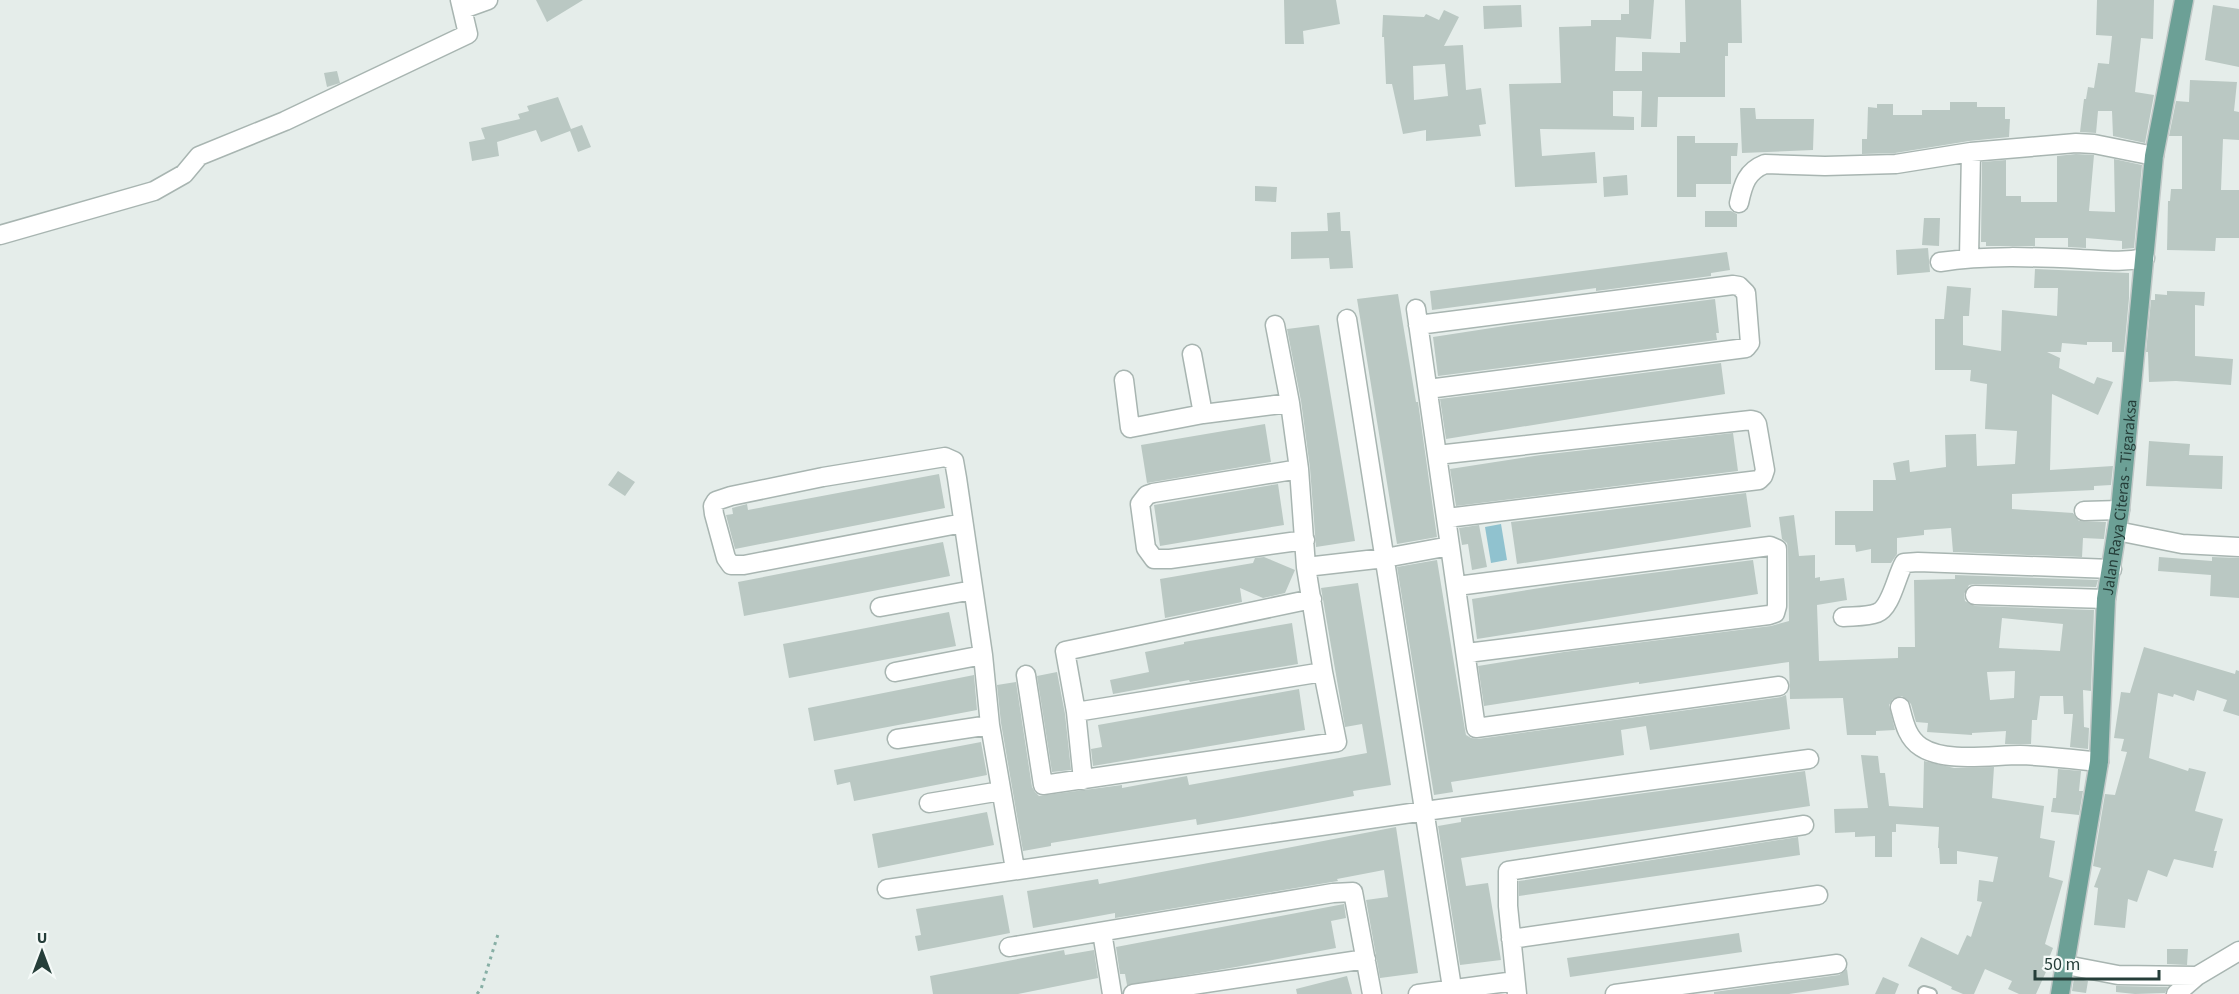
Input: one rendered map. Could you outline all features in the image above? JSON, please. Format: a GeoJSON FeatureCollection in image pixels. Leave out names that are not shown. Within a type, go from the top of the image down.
{"type":"FeatureCollection","features":[{"type":"Feature","properties":{"kind":"main road","name":"Jalan Raya Citeras - Tigaraksa"},"geometry":{"type":"LineString","coordinates":[[2060,994],[2099,762],[2106,599],[2120,510],[2154,156],[2184,0]]}},
{"type":"Feature","properties":{"kind":"street"},"geometry":{"type":"LineString","coordinates":[[0,236],[154,191],[184,174],[200,156],[285,121],[468,34],[461,5],[488,0]]}},
{"type":"Feature","properties":{"kind":"street"},"geometry":{"type":"LineString","coordinates":[[1739,203],[1748,175],[1765,164],[1825,166],[1896,164],[1971,152],[2076,143],[2094,144],[2154,156]]}},
{"type":"Feature","properties":{"kind":"street"},"geometry":{"type":"LineString","coordinates":[[1970,258],[1971,152]]}},
{"type":"Feature","properties":{"kind":"street"},"geometry":{"type":"LineString","coordinates":[[1940,262],[1970,258],[2080,259],[2123,262],[2145,258]]}},
{"type":"Feature","properties":{"kind":"street"},"geometry":{"type":"LineString","coordinates":[[1428,389],[1746,348],[1750,343],[1746,293],[1739,286],[1417,317],[1476,728],[1779,686]]}},
{"type":"Feature","properties":{"kind":"street"},"geometry":{"type":"LineString","coordinates":[[1347,319],[1452,991]]}},
{"type":"Feature","properties":{"kind":"street"},"geometry":{"type":"LineString","coordinates":[[1026,675],[1043,785],[1337,742],[1306,567],[1299,469],[1290,403],[1275,325]]}},
{"type":"Feature","properties":{"kind":"street"},"geometry":{"type":"LineString","coordinates":[[1192,354],[1203,414]]}},
{"type":"Feature","properties":{"kind":"street"},"geometry":{"type":"LineString","coordinates":[[1124,380],[1130,428],[1203,414],[1290,403]]}},
{"type":"Feature","properties":{"kind":"street"},"geometry":{"type":"LineString","coordinates":[[1437,455],[1755,420],[1765,470],[1759,480],[1447,518]]}},
{"type":"Feature","properties":{"kind":"street"},"geometry":{"type":"LineString","coordinates":[[963,523],[736,566],[727,562],[713,510],[716,501],[731,496],[823,477],[947,457],[954,461],[973,590],[982,655],[990,725],[1015,869]]}},
{"type":"Feature","properties":{"kind":"street"},"geometry":{"type":"LineString","coordinates":[[1299,469],[1147,495],[1140,504],[1146,548],[1154,559],[1170,559],[1305,540]]}},
{"type":"Feature","properties":{"kind":"street"},"geometry":{"type":"LineString","coordinates":[[2084,511],[2120,510]]}},
{"type":"Feature","properties":{"kind":"street"},"geometry":{"type":"LineString","coordinates":[[2117,531],[2182,544],[2239,547]]}},
{"type":"Feature","properties":{"kind":"street"},"geometry":{"type":"LineString","coordinates":[[1306,567],[1385,558],[1450,546]]}},
{"type":"Feature","properties":{"kind":"street"},"geometry":{"type":"LineString","coordinates":[[1457,586],[1770,546],[1777,549],[1775,613],[1467,653]]}},
{"type":"Feature","properties":{"kind":"street"},"geometry":{"type":"LineString","coordinates":[[1843,617],[1879,613],[1887,606],[1897,575],[1904,563],[1918,561],[2112,569]]}},
{"type":"Feature","properties":{"kind":"street"},"geometry":{"type":"LineString","coordinates":[[880,607],[973,590]]}},
{"type":"Feature","properties":{"kind":"street"},"geometry":{"type":"LineString","coordinates":[[1975,595],[2106,599]]}},
{"type":"Feature","properties":{"kind":"street"},"geometry":{"type":"LineString","coordinates":[[1083,780],[1076,712],[1065,651],[1312,599]]}},
{"type":"Feature","properties":{"kind":"street"},"geometry":{"type":"LineString","coordinates":[[895,672],[982,655]]}},
{"type":"Feature","properties":{"kind":"street"},"geometry":{"type":"LineString","coordinates":[[1076,712],[1323,672]]}},
{"type":"Feature","properties":{"kind":"street"},"geometry":{"type":"LineString","coordinates":[[1900,707],[1906,730],[1919,746],[1930,752],[1946,756],[2023,755],[2099,762]]}},
{"type":"Feature","properties":{"kind":"street"},"geometry":{"type":"LineString","coordinates":[[897,739],[990,725]]}},
{"type":"Feature","properties":{"kind":"street"},"geometry":{"type":"LineString","coordinates":[[887,889],[1425,811],[1809,759]]}},
{"type":"Feature","properties":{"kind":"street"},"geometry":{"type":"LineString","coordinates":[[929,803],[1001,791]]}},
{"type":"Feature","properties":{"kind":"street"},"geometry":{"type":"LineString","coordinates":[[1418,994],[1516,987],[1510,939],[1508,871],[1804,825]]}},
{"type":"Feature","properties":{"kind":"street"},"geometry":{"type":"LineString","coordinates":[[1009,947],[1333,893],[1353,892],[1372,994]]}},
{"type":"Feature","properties":{"kind":"street"},"geometry":{"type":"LineString","coordinates":[[1510,939],[1818,895]]}},
{"type":"Feature","properties":{"kind":"street"},"geometry":{"type":"LineString","coordinates":[[1102,932],[1112,994]]}},
{"type":"Feature","properties":{"kind":"street"},"geometry":{"type":"LineString","coordinates":[[2176,994],[2197,976],[2239,951]]}},
{"type":"Feature","properties":{"kind":"street"},"geometry":{"type":"LineString","coordinates":[[1133,994],[1366,959]]}},
{"type":"Feature","properties":{"kind":"street"},"geometry":{"type":"LineString","coordinates":[[1615,994],[1837,964]]}},
{"type":"Feature","properties":{"kind":"street"},"geometry":{"type":"LineString","coordinates":[[2066,964],[2118,975],[2197,976]]}},
{"type":"Feature","properties":{"kind":"path"},"geometry":{"type":"LineString","coordinates":[[477,994],[481,989],[499,931]]}},
{"type":"Feature","properties":{"kind":"water"},"geometry":{"type":"Polygon","coordinates":[[[1501,524],[1507,560],[1491,563],[1485,527],[1501,524]]]}},
{"type":"Feature","properties":{"kind":"building"},"geometry":{"type":"Polygon","coordinates":[[[536,0],[583,0],[547,22],[536,0]]]}},
{"type":"Feature","properties":{"kind":"building"},"geometry":{"type":"Polygon","coordinates":[[[1284,0],[1336,0],[1340,24],[1303,31],[1304,44],[1285,44],[1284,0]]]}},
{"type":"Feature","properties":{"kind":"building"},"geometry":{"type":"Polygon","coordinates":[[[1629,0],[1654,0],[1651,39],[1616,37],[1615,71],[1642,71],[1642,52],[1680,53],[1680,42],[1686,42],[1685,0],[1741,0],[1742,43],[1728,43],[1728,56],[1725,56],[1725,97],[1658,97],[1657,127],[1641,127],[1642,91],[1613,91],[1613,116],[1634,117],[1634,130],[1540,129],[1542,156],[1595,152],[1597,183],[1515,187],[1509,84],[1561,83],[1559,27],[1591,26],[1591,20],[1621,20],[1621,14],[1629,14],[1629,0]]]}},
{"type":"Feature","properties":{"kind":"building"},"geometry":{"type":"Polygon","coordinates":[[[2097,0],[2154,0],[2153,39],[2141,38],[2135,92],[2154,95],[2145,143],[2113,136],[2112,111],[2098,111],[2096,133],[2080,132],[2084,99],[2086,99],[2088,87],[2094,88],[2098,63],[2109,64],[2112,36],[2096,35],[2097,0]]]}},
{"type":"Feature","properties":{"kind":"building"},"geometry":{"type":"Polygon","coordinates":[[[1521,5],[1522,27],[1484,29],[1483,6],[1521,5]]]}},
{"type":"Feature","properties":{"kind":"building"},"geometry":{"type":"Polygon","coordinates":[[[2213,5],[2239,9],[2239,67],[2205,60],[2213,5]]]}},
{"type":"Feature","properties":{"kind":"building"},"geometry":{"type":"Polygon","coordinates":[[[1444,10],[1459,17],[1444,46],[1463,45],[1466,90],[1481,88],[1486,124],[1479,125],[1481,136],[1426,141],[1426,130],[1403,134],[1392,84],[1386,84],[1384,37],[1382,37],[1383,15],[1424,17],[1426,14],[1439,20],[1444,10]],[[1445,64],[1413,66],[1414,100],[1448,96],[1445,64]]]}},
{"type":"Feature","properties":{"kind":"building"},"geometry":{"type":"Polygon","coordinates":[[[337,71],[340,83],[327,87],[324,73],[337,71]]]}},
{"type":"Feature","properties":{"kind":"building"},"geometry":{"type":"Polygon","coordinates":[[[2190,80],[2237,82],[2234,111],[2239,112],[2239,140],[2223,139],[2221,190],[2239,190],[2239,238],[2216,238],[2215,251],[2167,250],[2168,201],[2170,201],[2171,189],[2182,189],[2182,136],[2169,136],[2176,101],[2189,102],[2190,80]]]}},
{"type":"Feature","properties":{"kind":"building"},"geometry":{"type":"Polygon","coordinates":[[[558,97],[571,129],[582,125],[591,147],[578,152],[570,131],[541,142],[536,130],[497,142],[499,156],[472,161],[469,142],[485,139],[481,128],[520,119],[518,114],[529,111],[527,106],[558,97]]]}},
{"type":"Feature","properties":{"kind":"building"},"geometry":{"type":"Polygon","coordinates":[[[1950,102],[1977,102],[1977,107],[2005,107],[2005,119],[2010,119],[2009,137],[1895,153],[1862,154],[1862,139],[1867,139],[1868,107],[1877,108],[1877,104],[1893,104],[1893,115],[1922,115],[1922,110],[1950,110],[1950,102]]]}},
{"type":"Feature","properties":{"kind":"building"},"geometry":{"type":"Polygon","coordinates":[[[1740,108],[1755,108],[1756,119],[1814,119],[1813,150],[1742,153],[1740,108]]]}},
{"type":"Feature","properties":{"kind":"building"},"geometry":{"type":"Polygon","coordinates":[[[1677,136],[1695,136],[1695,143],[1738,143],[1737,156],[1731,156],[1731,184],[1696,184],[1696,197],[1677,197],[1677,136]]]}},
{"type":"Feature","properties":{"kind":"building"},"geometry":{"type":"Polygon","coordinates":[[[2094,155],[2089,211],[2115,212],[2114,159],[2142,165],[2134,248],[2122,249],[2122,241],[2086,238],[2086,248],[2068,247],[2068,238],[2035,238],[2035,246],[1986,246],[1986,242],[1981,242],[1982,162],[2006,160],[2006,196],[2021,196],[2021,202],[2057,202],[2057,156],[2094,155]]]}},
{"type":"Feature","properties":{"kind":"building"},"geometry":{"type":"Polygon","coordinates":[[[1627,175],[1628,195],[1604,197],[1603,177],[1627,175]]]}},
{"type":"Feature","properties":{"kind":"building"},"geometry":{"type":"Polygon","coordinates":[[[1255,186],[1277,187],[1276,202],[1255,201],[1255,186]]]}},
{"type":"Feature","properties":{"kind":"building"},"geometry":{"type":"Polygon","coordinates":[[[1705,211],[1731,211],[1737,214],[1737,227],[1705,227],[1705,211]]]}},
{"type":"Feature","properties":{"kind":"building"},"geometry":{"type":"Polygon","coordinates":[[[1340,212],[1341,231],[1350,231],[1353,268],[1330,269],[1329,258],[1291,259],[1291,232],[1328,231],[1327,213],[1340,212]]]}},
{"type":"Feature","properties":{"kind":"building"},"geometry":{"type":"Polygon","coordinates":[[[1924,218],[1940,218],[1939,246],[1922,245],[1924,218]]]}},
{"type":"Feature","properties":{"kind":"building"},"geometry":{"type":"Polygon","coordinates":[[[1928,248],[1930,272],[1897,275],[1896,250],[1928,248]]]}},
{"type":"Feature","properties":{"kind":"building"},"geometry":{"type":"Polygon","coordinates":[[[1727,252],[1730,270],[1711,273],[1711,276],[1596,291],[1596,288],[1432,310],[1430,291],[1727,252]]]}},
{"type":"Feature","properties":{"kind":"building"},"geometry":{"type":"Polygon","coordinates":[[[2035,269],[2129,273],[2124,352],[2112,352],[2112,342],[2087,342],[2087,345],[2062,343],[2061,352],[2047,352],[2060,358],[2059,368],[2094,384],[2097,377],[2113,382],[2098,415],[2052,394],[2050,470],[2113,466],[2111,485],[2094,486],[2094,490],[2012,494],[2012,509],[2073,513],[2079,521],[2106,522],[2104,539],[2083,538],[2082,557],[1953,552],[1951,528],[1924,530],[1924,535],[1897,538],[1897,554],[1891,563],[1871,563],[1871,549],[1856,552],[1855,545],[1835,545],[1835,511],[1873,511],[1873,480],[1896,480],[1893,463],[1909,460],[1910,472],[1946,467],[1945,435],[1976,434],[1977,466],[2015,464],[2017,431],[1985,429],[1987,384],[1970,381],[1971,370],[1935,370],[1935,319],[1944,319],[1947,286],[1971,288],[1969,316],[1963,316],[1963,345],[2001,351],[2002,310],[2057,316],[2058,288],[2034,288],[2035,269]]]}},
{"type":"Feature","properties":{"kind":"building"},"geometry":{"type":"Polygon","coordinates":[[[2167,291],[2205,292],[2204,306],[2195,305],[2195,356],[2233,359],[2231,385],[2176,381],[2149,382],[2148,352],[2146,352],[2151,300],[2155,300],[2155,294],[2167,295],[2167,291]]]}},
{"type":"Feature","properties":{"kind":"building"},"geometry":{"type":"Polygon","coordinates":[[[1398,294],[1416,402],[1418,402],[1437,537],[1397,544],[1357,299],[1398,294]]]}},
{"type":"Feature","properties":{"kind":"building"},"geometry":{"type":"Polygon","coordinates":[[[1715,299],[1719,333],[1716,333],[1717,340],[1438,376],[1433,337],[1715,299]]]}},
{"type":"Feature","properties":{"kind":"building"},"geometry":{"type":"Polygon","coordinates":[[[1319,325],[1355,541],[1316,547],[1310,468],[1301,401],[1287,329],[1319,325]]]}},
{"type":"Feature","properties":{"kind":"building"},"geometry":{"type":"Polygon","coordinates":[[[1721,363],[1725,394],[1446,439],[1440,399],[1721,363]]]}},
{"type":"Feature","properties":{"kind":"building"},"geometry":{"type":"Polygon","coordinates":[[[1265,424],[1271,462],[1147,483],[1141,445],[1265,424]]]}},
{"type":"Feature","properties":{"kind":"building"},"geometry":{"type":"Polygon","coordinates":[[[1733,433],[1738,471],[1456,506],[1450,469],[1541,455],[1733,433]]]}},
{"type":"Feature","properties":{"kind":"building"},"geometry":{"type":"Polygon","coordinates":[[[2149,441],[2190,444],[2189,455],[2223,456],[2222,489],[2146,486],[2149,441]]]}},
{"type":"Feature","properties":{"kind":"building"},"geometry":{"type":"Polygon","coordinates":[[[618,471],[635,482],[625,496],[608,485],[618,471]]]}},
{"type":"Feature","properties":{"kind":"building"},"geometry":{"type":"Polygon","coordinates":[[[939,474],[945,508],[735,549],[726,515],[733,514],[732,508],[747,504],[748,510],[939,474]]]}},
{"type":"Feature","properties":{"kind":"building"},"geometry":{"type":"Polygon","coordinates":[[[1278,484],[1284,525],[1160,546],[1154,505],[1278,484]]]}},
{"type":"Feature","properties":{"kind":"building"},"geometry":{"type":"Polygon","coordinates":[[[1746,493],[1751,527],[1517,564],[1511,522],[1746,493]]]}},
{"type":"Feature","properties":{"kind":"building"},"geometry":{"type":"Polygon","coordinates":[[[1794,515],[1799,556],[1815,555],[1815,578],[1820,577],[1820,581],[1844,578],[1847,600],[1817,605],[1819,661],[1898,658],[1898,647],[1915,647],[1914,580],[1955,579],[1955,575],[2098,580],[2096,587],[1975,584],[1969,585],[1964,594],[1965,601],[1975,606],[2094,610],[2091,691],[2083,690],[2084,727],[2089,728],[2088,749],[2070,747],[2073,714],[2064,714],[2063,696],[2040,696],[2037,720],[2032,720],[2031,744],[2005,744],[2006,731],[1972,733],[1972,735],[1927,732],[1928,723],[1916,722],[1911,704],[1902,696],[1893,699],[1889,705],[1895,730],[1876,731],[1876,735],[1847,735],[1843,698],[1790,699],[1789,662],[1484,706],[1478,666],[1564,652],[1771,626],[1789,621],[1788,549],[1787,543],[1782,539],[1779,517],[1794,515]],[[2002,618],[1999,648],[2060,651],[2063,624],[2002,618]],[[2015,671],[1987,672],[1990,700],[2014,698],[2015,671]]]}},
{"type":"Feature","properties":{"kind":"building"},"geometry":{"type":"Polygon","coordinates":[[[1479,525],[1487,567],[1472,570],[1468,544],[1462,545],[1459,528],[1479,525]]]}},
{"type":"Feature","properties":{"kind":"building"},"geometry":{"type":"Polygon","coordinates":[[[943,542],[950,576],[744,616],[738,582],[943,542]]]}},
{"type":"Feature","properties":{"kind":"building"},"geometry":{"type":"Polygon","coordinates":[[[1264,557],[1295,570],[1285,593],[1263,598],[1240,588],[1242,602],[1165,618],[1160,579],[1253,563],[1255,558],[1264,557]]]}},
{"type":"Feature","properties":{"kind":"building"},"geometry":{"type":"Polygon","coordinates":[[[2159,557],[2212,561],[2212,557],[2239,558],[2239,598],[2210,596],[2211,575],[2158,571],[2159,557]]]}},
{"type":"Feature","properties":{"kind":"building"},"geometry":{"type":"Polygon","coordinates":[[[1437,560],[1465,730],[1466,735],[1471,738],[1478,739],[1786,695],[1790,729],[1650,750],[1646,726],[1621,730],[1624,755],[1451,782],[1453,792],[1434,795],[1397,567],[1437,560]]]}},
{"type":"Feature","properties":{"kind":"building"},"geometry":{"type":"Polygon","coordinates":[[[1753,560],[1758,594],[1477,639],[1472,599],[1565,584],[1753,560]]]}},
{"type":"Feature","properties":{"kind":"building"},"geometry":{"type":"Polygon","coordinates":[[[1358,583],[1391,785],[1353,791],[1354,796],[1243,817],[1197,825],[1196,819],[1051,843],[1051,846],[1023,851],[1001,723],[997,685],[1016,682],[1032,787],[1039,796],[1122,785],[1122,788],[1187,776],[1189,785],[1367,753],[1362,724],[1345,727],[1321,588],[1358,583]]]}},
{"type":"Feature","properties":{"kind":"building"},"geometry":{"type":"Polygon","coordinates":[[[949,612],[956,646],[789,678],[783,644],[949,612]]]}},
{"type":"Feature","properties":{"kind":"building"},"geometry":{"type":"Polygon","coordinates":[[[1292,623],[1298,664],[1113,694],[1110,680],[1149,672],[1145,652],[1184,644],[1184,642],[1292,623]]]}},
{"type":"Feature","properties":{"kind":"building"},"geometry":{"type":"Polygon","coordinates":[[[2144,647],[2235,674],[2236,670],[2239,671],[2239,716],[2223,711],[2227,700],[2197,690],[2194,701],[2174,694],[2173,697],[2158,693],[2149,758],[2188,771],[2189,768],[2206,772],[2195,811],[2223,819],[2214,851],[2217,851],[2213,868],[2174,859],[2167,877],[2148,870],[2137,902],[2128,899],[2125,928],[2094,925],[2098,888],[2094,887],[2101,868],[2093,866],[2105,794],[2115,795],[2127,752],[2121,751],[2124,739],[2114,738],[2121,692],[2130,693],[2144,647]]]}},
{"type":"Feature","properties":{"kind":"building"},"geometry":{"type":"Polygon","coordinates":[[[1057,672],[1065,714],[1071,770],[1052,772],[1037,676],[1057,672]]]}},
{"type":"Feature","properties":{"kind":"building"},"geometry":{"type":"Polygon","coordinates":[[[974,675],[977,710],[814,741],[808,708],[974,675]]]}},
{"type":"Feature","properties":{"kind":"building"},"geometry":{"type":"Polygon","coordinates":[[[1299,689],[1305,730],[1093,766],[1091,749],[1102,747],[1098,725],[1299,689]]]}},
{"type":"Feature","properties":{"kind":"building"},"geometry":{"type":"Polygon","coordinates":[[[981,742],[987,775],[854,801],[850,782],[837,785],[834,770],[981,742]]]}},
{"type":"Feature","properties":{"kind":"building"},"geometry":{"type":"Polygon","coordinates":[[[1861,755],[1878,756],[1880,773],[1885,773],[1889,806],[1923,808],[1924,761],[1954,768],[1994,767],[1992,798],[2044,806],[2040,838],[2055,841],[2049,877],[2063,881],[2045,944],[2053,948],[2047,963],[2050,963],[2036,994],[2019,994],[2008,989],[2012,981],[1985,969],[1974,994],[1963,994],[1908,966],[1921,937],[1958,955],[1967,935],[1971,937],[1982,902],[1977,901],[1979,880],[1993,882],[1998,857],[1957,851],[1957,864],[1940,864],[1939,827],[1896,824],[1896,832],[1892,832],[1892,857],[1875,857],[1875,836],[1855,837],[1855,832],[1835,833],[1834,809],[1868,808],[1861,755]]]}},
{"type":"Feature","properties":{"kind":"building"},"geometry":{"type":"Polygon","coordinates":[[[2058,769],[2081,771],[2079,791],[2083,791],[2079,815],[2051,812],[2053,798],[2056,798],[2058,769]]]}},
{"type":"Feature","properties":{"kind":"building"},"geometry":{"type":"Polygon","coordinates":[[[1805,771],[1810,806],[1461,858],[1466,886],[1488,883],[1501,960],[1460,965],[1438,826],[1461,822],[1461,818],[1805,771]]]}},
{"type":"Feature","properties":{"kind":"building"},"geometry":{"type":"Polygon","coordinates":[[[987,812],[994,845],[878,868],[872,834],[987,812]]]}},
{"type":"Feature","properties":{"kind":"building"},"geometry":{"type":"Polygon","coordinates":[[[1396,827],[1418,973],[1380,978],[1366,900],[1388,897],[1384,870],[1337,879],[1338,881],[1115,918],[1115,913],[1033,928],[1027,891],[1098,879],[1099,884],[1396,827]]]}},
{"type":"Feature","properties":{"kind":"building"},"geometry":{"type":"Polygon","coordinates":[[[1798,837],[1800,855],[1519,896],[1519,881],[1798,837]]]}},
{"type":"Feature","properties":{"kind":"building"},"geometry":{"type":"Polygon","coordinates":[[[1003,895],[1010,933],[918,951],[915,936],[921,935],[916,909],[1003,895]]]}},
{"type":"Feature","properties":{"kind":"building"},"geometry":{"type":"Polygon","coordinates":[[[1344,904],[1346,918],[1331,921],[1336,948],[1127,985],[1125,974],[1120,974],[1116,947],[1344,904]]]}},
{"type":"Feature","properties":{"kind":"building"},"geometry":{"type":"Polygon","coordinates":[[[1739,933],[1742,952],[1570,977],[1567,958],[1739,933]]]}},
{"type":"Feature","properties":{"kind":"building"},"geometry":{"type":"Polygon","coordinates":[[[2167,949],[2188,949],[2187,965],[2167,964],[2167,949]]]}},
{"type":"Feature","properties":{"kind":"building"},"geometry":{"type":"Polygon","coordinates":[[[1064,950],[1065,955],[1094,950],[1098,978],[1018,994],[933,994],[930,976],[1064,950]]]}},
{"type":"Feature","properties":{"kind":"building"},"geometry":{"type":"Polygon","coordinates":[[[1847,969],[1849,985],[1789,994],[1714,994],[1714,992],[1839,975],[1847,969]]]}},
{"type":"Feature","properties":{"kind":"building"},"geometry":{"type":"Polygon","coordinates":[[[1347,976],[1352,994],[1297,994],[1296,989],[1347,976]]]}},
{"type":"Feature","properties":{"kind":"building"},"geometry":{"type":"Polygon","coordinates":[[[1883,977],[1899,984],[1895,994],[1875,994],[1883,977]]]}},
{"type":"Feature","properties":{"kind":"building"},"geometry":{"type":"Polygon","coordinates":[[[2074,978],[2088,981],[2086,993],[2072,991],[2074,978]]]}},
{"type":"Feature","properties":{"kind":"building"},"geometry":{"type":"Polygon","coordinates":[[[2116,986],[2168,987],[2165,993],[2135,994],[2116,992],[2116,986]]]}}]}
